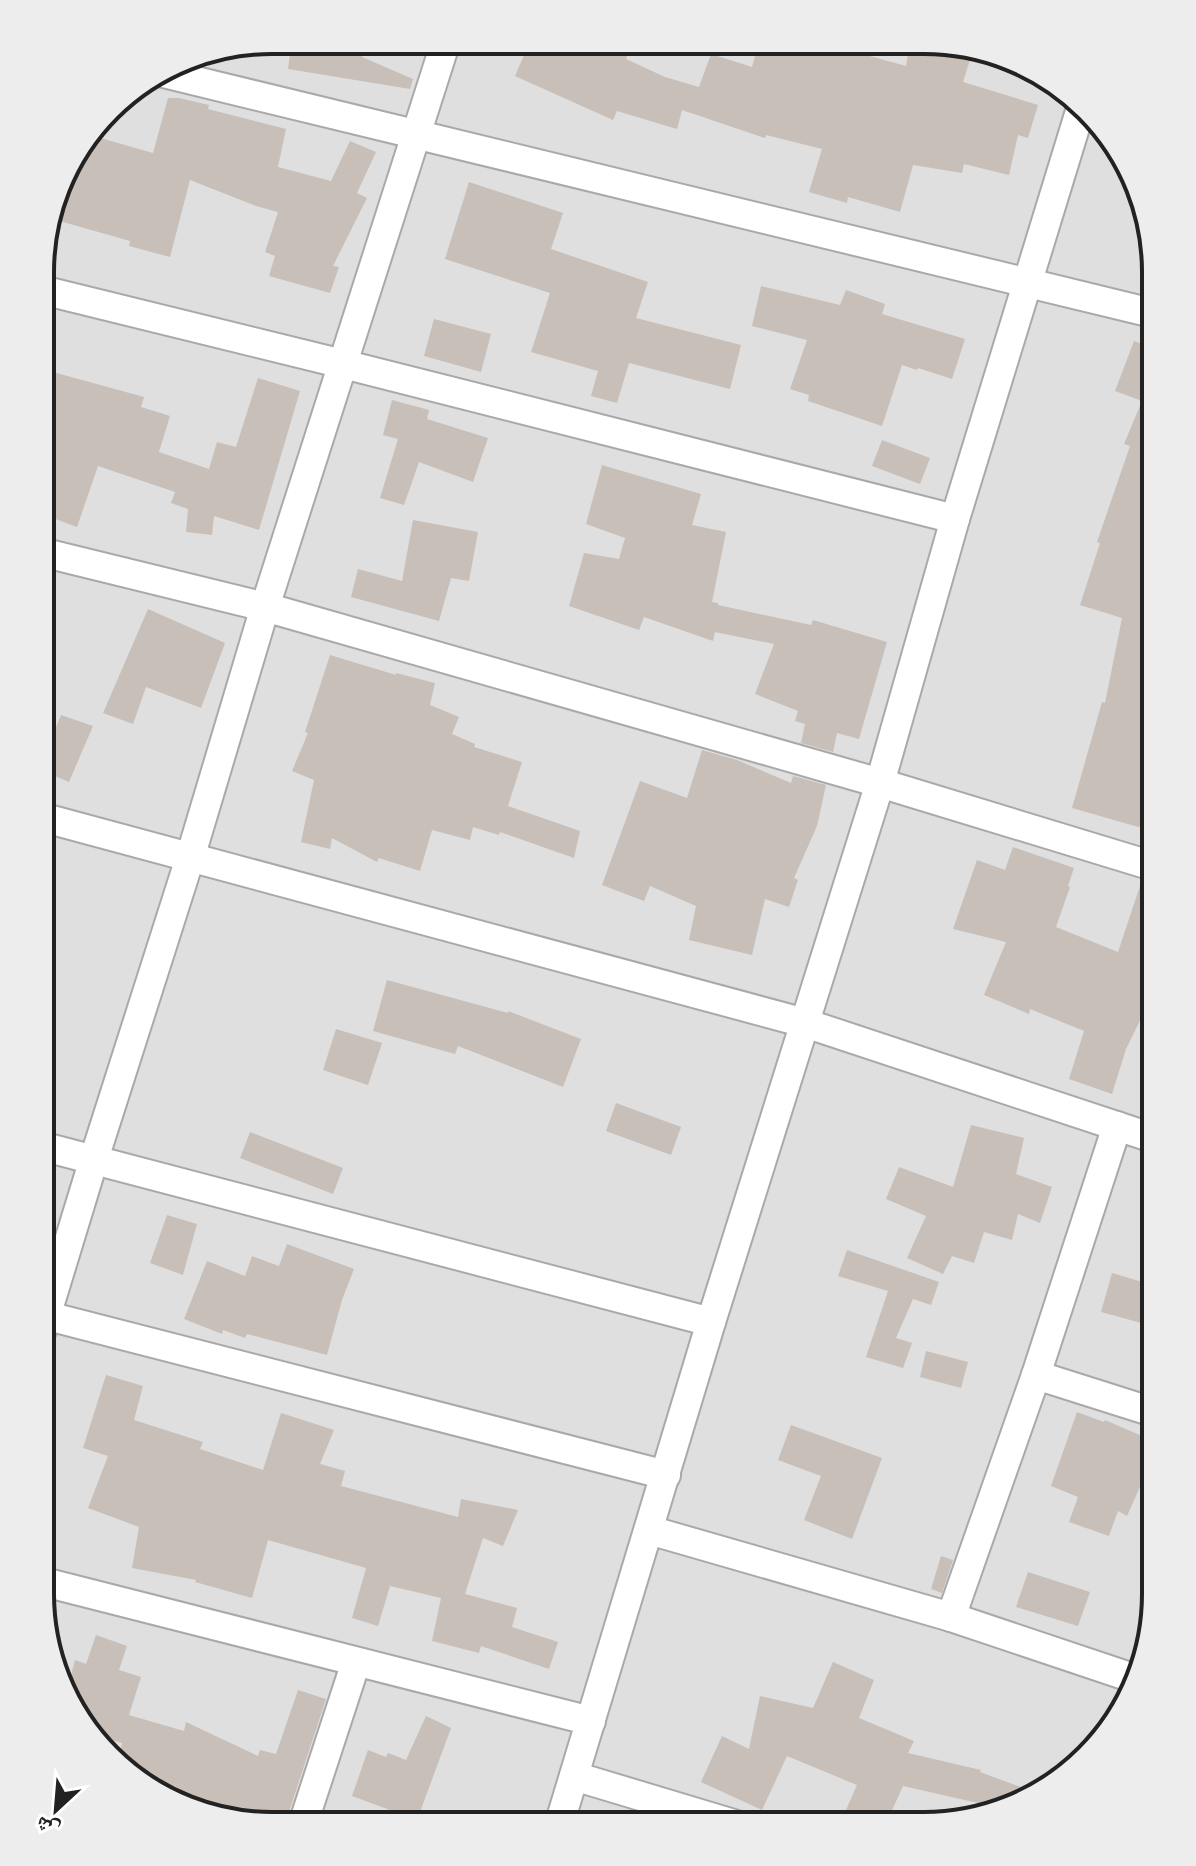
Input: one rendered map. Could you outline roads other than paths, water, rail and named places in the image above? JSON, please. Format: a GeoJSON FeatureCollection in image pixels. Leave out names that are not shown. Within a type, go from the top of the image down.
{"type":"FeatureCollection","features":[{"type":"Feature","properties":{"kind":"street"},"geometry":{"type":"LineString","coordinates":[[54,1287],[190,858],[265,607],[442,54]]}},
{"type":"Feature","properties":{"kind":"street"},"geometry":{"type":"LineString","coordinates":[[175,76],[1142,310]]}},
{"type":"Feature","properties":{"kind":"street"},"geometry":{"type":"LineString","coordinates":[[563,1812],[711,1322],[880,783],[955,519],[1078,118]]}},
{"type":"Feature","properties":{"kind":"street"},"geometry":{"type":"LineString","coordinates":[[54,293],[955,519]]}},
{"type":"Feature","properties":{"kind":"street"},"geometry":{"type":"LineString","coordinates":[[54,555],[265,607],[880,783],[1142,863]]}},
{"type":"Feature","properties":{"kind":"street"},"geometry":{"type":"LineString","coordinates":[[54,821],[805,1023],[1142,1134]]}},
{"type":"Feature","properties":{"kind":"street"},"geometry":{"type":"LineString","coordinates":[[951,1617],[1036,1375],[1117,1126]]}},
{"type":"Feature","properties":{"kind":"street"},"geometry":{"type":"LineString","coordinates":[[54,1149],[711,1322]]}},
{"type":"Feature","properties":{"kind":"street"},"geometry":{"type":"LineString","coordinates":[[54,1325],[666,1475]]}},
{"type":"Feature","properties":{"kind":"street"},"geometry":{"type":"LineString","coordinates":[[1036,1375],[1142,1409]]}},
{"type":"Feature","properties":{"kind":"street"},"geometry":{"type":"LineString","coordinates":[[649,1530],[951,1617],[1126,1676]]}},
{"type":"Feature","properties":{"kind":"street"},"geometry":{"type":"LineString","coordinates":[[54,1585],[591,1721]]}},
{"type":"Feature","properties":{"kind":"street"},"geometry":{"type":"LineString","coordinates":[[307,1812],[356,1662]]}},
{"type":"Feature","properties":{"kind":"street"},"geometry":{"type":"LineString","coordinates":[[574,1776],[694,1812]]}}]}
